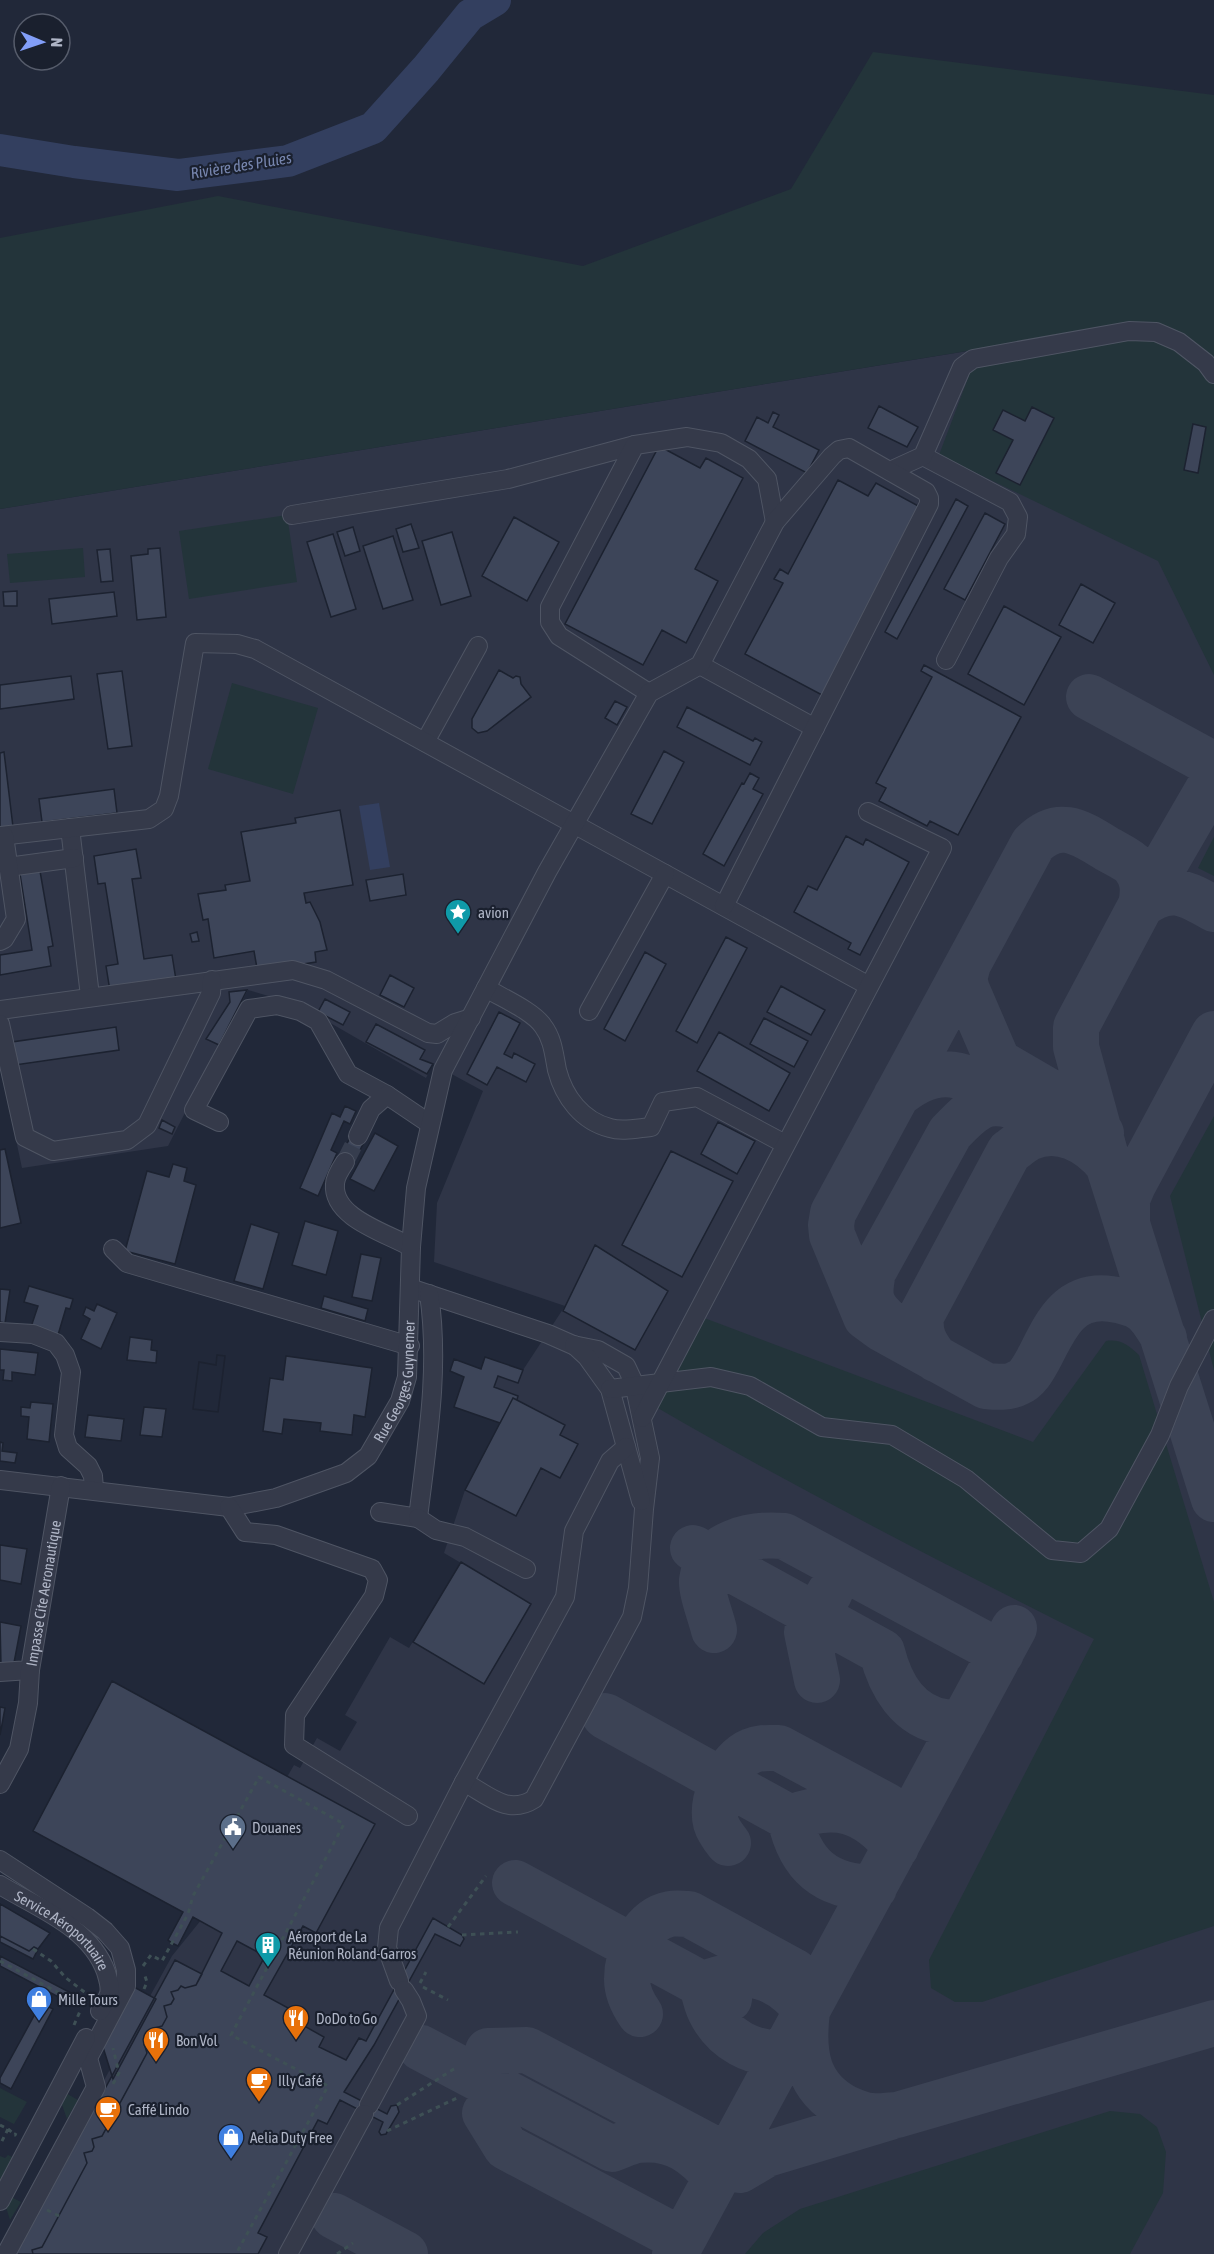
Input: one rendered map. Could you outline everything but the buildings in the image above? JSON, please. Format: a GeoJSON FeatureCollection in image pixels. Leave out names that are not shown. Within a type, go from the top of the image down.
{"type":"FeatureCollection","features":[{"type":"Feature","properties":{"kind":"street"},"geometry":{"type":"LineString","coordinates":[[890,471],[923,456],[962,367],[973,359],[1129,331],[1156,332],[1179,342],[1206,363],[1214,374]]}},
{"type":"Feature","properties":{"kind":"street"},"geometry":{"type":"LineString","coordinates":[[292,515],[508,479],[635,445],[687,437],[721,443],[749,459],[767,479],[775,522]]}},
{"type":"Feature","properties":{"kind":"street"},"geometry":{"type":"LineString","coordinates":[[635,445],[550,607],[550,621],[559,636],[649,693],[700,665],[775,522],[839,450],[849,448],[926,492],[929,498],[929,504],[724,906]]}},
{"type":"Feature","properties":{"kind":"street"},"geometry":{"type":"LineString","coordinates":[[923,456],[1010,502],[1018,517],[1017,534],[999,558],[946,660]]}},
{"type":"Feature","properties":{"kind":"street"},"geometry":{"type":"LineString","coordinates":[[0,941],[4,939],[16,919],[5,889],[8,867],[2,836],[149,819],[164,809],[169,796],[195,643],[237,644],[255,649],[869,986]]}},
{"type":"Feature","properties":{"kind":"street"},"geometry":{"type":"LineString","coordinates":[[425,742],[478,646]]}},
{"type":"Feature","properties":{"kind":"street"},"geometry":{"type":"LineString","coordinates":[[700,665],[815,728]]}},
{"type":"Feature","properties":{"kind":"street","name":"Rue Georges Guynemer"},"geometry":{"type":"LineString","coordinates":[[0,1480],[229,1507],[276,1497],[346,1473],[368,1456],[400,1401],[407,1377],[410,1346],[411,1247],[416,1188],[443,1070],[574,826],[649,693]]}},
{"type":"Feature","properties":{"kind":"street"},"geometry":{"type":"LineString","coordinates":[[642,1418],[942,848],[868,812]]}},
{"type":"Feature","properties":{"kind":"street"},"geometry":{"type":"LineString","coordinates":[[70,828],[90,996]]}},
{"type":"Feature","properties":{"kind":"street"},"geometry":{"type":"LineString","coordinates":[[8,867],[74,858]]}},
{"type":"Feature","properties":{"kind":"street"},"geometry":{"type":"LineString","coordinates":[[589,1011],[665,874]]}},
{"type":"Feature","properties":{"kind":"street"},"geometry":{"type":"LineString","coordinates":[[0,1010],[292,970],[326,980],[428,1033],[437,1034],[455,1023],[471,1018]]}},
{"type":"Feature","properties":{"kind":"street"},"geometry":{"type":"LineString","coordinates":[[0,1024],[25,1137],[53,1151],[127,1140],[147,1125],[211,993],[212,980]]}},
{"type":"Feature","properties":{"kind":"street"},"geometry":{"type":"LineString","coordinates":[[486,988],[534,1017],[543,1025],[554,1052],[565,1095],[593,1121],[612,1129],[651,1127],[663,1102],[697,1097],[785,1144]]}},
{"type":"Feature","properties":{"kind":"street"},"geometry":{"type":"LineString","coordinates":[[219,1122],[194,1110],[249,1009],[277,1005],[300,1011],[318,1021],[348,1074],[387,1095],[430,1124]]}},
{"type":"Feature","properties":{"kind":"street"},"geometry":{"type":"LineString","coordinates":[[358,1136],[371,1109],[387,1095]]}},
{"type":"Feature","properties":{"kind":"street"},"geometry":{"type":"LineString","coordinates":[[345,1162],[334,1182],[337,1199],[350,1216],[411,1247]]}},
{"type":"Feature","properties":{"kind":"street"},"geometry":{"type":"LineString","coordinates":[[113,1250],[127,1263],[410,1346]]}},
{"type":"Feature","properties":{"kind":"street"},"geometry":{"type":"LineString","coordinates":[[410,1288],[548,1334],[573,1345],[598,1350],[626,1366],[635,1386],[650,1458],[639,1588],[632,1617],[534,1799],[523,1806],[509,1807],[464,1782]]}},
{"type":"Feature","properties":{"kind":"street"},"geometry":{"type":"LineString","coordinates":[[418,1518],[434,1391],[434,1327],[429,1294]]}},
{"type":"Feature","properties":{"kind":"street"},"geometry":{"type":"LineString","coordinates":[[610,1389],[711,1377],[750,1386],[822,1427],[892,1435],[966,1479],[1053,1550],[1081,1553],[1109,1529],[1160,1435],[1179,1386],[1214,1319]]}},
{"type":"Feature","properties":{"kind":"street"},"geometry":{"type":"LineString","coordinates":[[0,1332],[33,1334],[56,1343],[66,1355],[71,1372],[64,1435],[68,1448],[88,1466],[93,1476],[94,1490]]}},
{"type":"Feature","properties":{"kind":"street"},"geometry":{"type":"LineString","coordinates":[[573,1345],[587,1357],[610,1389],[644,1509]]}},
{"type":"Feature","properties":{"kind":"street"},"geometry":{"type":"LineString","coordinates":[[288,2254],[417,2016],[407,1985],[387,1948],[389,1928],[464,1782],[565,1597],[574,1531],[610,1461],[626,1447]]}},
{"type":"Feature","properties":{"kind":"street","name":"Impasse Cite Aeronautique"},"geometry":{"type":"LineString","coordinates":[[0,1672],[30,1670],[61,1486]]}},
{"type":"Feature","properties":{"kind":"street"},"geometry":{"type":"LineString","coordinates":[[229,1507],[245,1532],[276,1535],[372,1569],[378,1580],[374,1596],[295,1715],[294,1745],[408,1816]]}},
{"type":"Feature","properties":{"kind":"street"},"geometry":{"type":"LineString","coordinates":[[380,1512],[418,1518],[436,1530],[465,1537],[526,1569]]}},
{"type":"Feature","properties":{"kind":"street"},"geometry":{"type":"LineString","coordinates":[[0,1784],[19,1749],[28,1703],[30,1670]]}},
{"type":"Feature","properties":{"kind":"street"},"geometry":{"type":"LineString","coordinates":[[0,1860],[105,1931],[120,1948],[126,1970],[126,1986],[88,2058],[96,2087],[6,2254]]}},
{"type":"Feature","properties":{"kind":"street","name":"Service Aéroportuaire"},"geometry":{"type":"LineString","coordinates":[[0,1886],[75,1930],[91,1944],[101,1958],[110,1987],[109,1994],[62,2086],[0,2201]]}},
{"type":"Feature","properties":{"kind":"path"},"geometry":{"type":"LineString","coordinates":[[142,1967],[151,1955],[162,1961],[188,1914],[193,1896],[259,1777],[344,1824],[231,2035],[328,2086],[236,2254]]}},
{"type":"Feature","properties":{"kind":"path"},"geometry":{"type":"LineString","coordinates":[[448,1927],[486,1876]]}},
{"type":"Feature","properties":{"kind":"path"},"geometry":{"type":"LineString","coordinates":[[462,1935],[518,1932]]}},
{"type":"Feature","properties":{"kind":"path"},"geometry":{"type":"LineString","coordinates":[[33,1949],[51,1961],[66,1978],[87,1994]]}},
{"type":"Feature","properties":{"kind":"path"},"geometry":{"type":"LineString","coordinates":[[0,1960],[83,2006]]}},
{"type":"Feature","properties":{"kind":"path"},"geometry":{"type":"LineString","coordinates":[[407,1985],[448,2000]]}},
{"type":"Feature","properties":{"kind":"path"},"geometry":{"type":"LineString","coordinates":[[397,2106],[457,2067]]}},
{"type":"Feature","properties":{"kind":"path"},"geometry":{"type":"LineString","coordinates":[[387,2131],[458,2098]]}},
{"type":"Feature","properties":{"kind":"path"},"geometry":{"type":"LineString","coordinates":[[0,2125],[8,2129],[0,2145]]}},
{"type":"Feature","properties":{"kind":"path"},"geometry":{"type":"LineString","coordinates":[[337,2254],[353,2243]]}},
{"type":"Feature","properties":{"kind":"shaded area"},"geometry":{"type":"Polygon","coordinates":[[[873,52],[1214,95],[1214,675],[1158,561],[939,455],[979,349],[0,509],[0,238],[218,196],[583,266],[791,189],[873,52]],[[1032,407],[1025,421],[1003,410],[993,430],[1013,440],[996,473],[1019,485],[1054,418],[1032,407]]]}},
{"type":"Feature","properties":{"kind":"shaded area","name":"Aéroport de La Réunion Roland-Garros"},"geometry":{"type":"Polygon","coordinates":[[[1214,304],[1214,2254],[9,2254],[172,1956],[214,1904],[294,1765],[300,1768],[317,1738],[340,1751],[357,1722],[345,1715],[390,1637],[409,1648],[461,1563],[444,1553],[465,1490],[500,1423],[454,1407],[464,1377],[450,1371],[454,1359],[481,1369],[485,1357],[523,1370],[565,1306],[434,1262],[437,1203],[483,1091],[433,1064],[426,1078],[299,1005],[248,990],[168,1146],[22,1168],[0,1065],[0,509],[980,349],[1214,304]]]}},
{"type":"Feature","properties":{"kind":"shaded area"},"geometry":{"type":"Polygon","coordinates":[[[287,515],[297,582],[189,599],[179,531],[287,515]]]}},
{"type":"Feature","properties":{"kind":"shaded area"},"geometry":{"type":"Polygon","coordinates":[[[83,548],[85,577],[10,583],[7,554],[83,548]]]}},
{"type":"Feature","properties":{"kind":"shaded area"},"geometry":{"type":"Polygon","coordinates":[[[232,683],[318,708],[293,794],[208,769],[232,683]]]}},
{"type":"Feature","properties":{"kind":"shaded area"},"geometry":{"type":"Polygon","coordinates":[[[1214,837],[1214,876],[1198,868],[1214,837]]]}},
{"type":"Feature","properties":{"kind":"shaded area"},"geometry":{"type":"Polygon","coordinates":[[[1214,1116],[1214,1370],[1170,1196],[1214,1116]]]}},
{"type":"Feature","properties":{"kind":"shaded area"},"geometry":{"type":"Polygon","coordinates":[[[691,1313],[1033,1442],[1106,1341],[1124,1344],[1139,1355],[1214,1602],[1214,1926],[982,2002],[955,2002],[931,1988],[929,1960],[1094,1639],[873,1526],[656,1407],[691,1313]]]}},
{"type":"Feature","properties":{"kind":"shaded area"},"geometry":{"type":"Polygon","coordinates":[[[0,2088],[27,2102],[14,2124],[0,2117],[0,2088]]]}},
{"type":"Feature","properties":{"kind":"shaded area"},"geometry":{"type":"Polygon","coordinates":[[[64,2092],[78,2100],[67,2119],[60,2099],[64,2092]]]}},
{"type":"Feature","properties":{"kind":"shaded area"},"geometry":{"type":"Polygon","coordinates":[[[1110,2111],[1140,2114],[1157,2127],[1166,2152],[1163,2193],[1130,2254],[745,2254],[763,2233],[800,2209],[1110,2111]]]}},
{"type":"Feature","properties":{"kind":"shaded area"},"geometry":{"type":"Polygon","coordinates":[[[8,2155],[16,2159],[4,2182],[0,2180],[0,2156],[5,2158],[8,2155]]]}},
{"type":"Feature","properties":{"kind":"shaded area"},"geometry":{"type":"Polygon","coordinates":[[[9,2196],[21,2202],[10,2220],[5,2204],[9,2196]]]}},
{"type":"Feature","properties":{"kind":"water"},"geometry":{"type":"Polygon","coordinates":[[[379,803],[390,867],[370,870],[359,806],[379,803]]]}},
{"type":"Feature","properties":{"kind":"waterway","name":"Rivière des Pluies"},"geometry":{"type":"LineString","coordinates":[[0,150],[178,175],[288,161],[373,128],[470,15],[495,0]]}},
{"type":"Feature","properties":{"kind":"taxiway"},"geometry":{"type":"LineString","coordinates":[[1089,697],[1214,765]]}},
{"type":"Feature","properties":{"kind":"taxiway"},"geometry":{"type":"LineString","coordinates":[[1141,905],[1214,779]]}},
{"type":"Feature","properties":{"kind":"taxiway"},"geometry":{"type":"LineString","coordinates":[[1101,1133],[1084,1112],[998,1062],[964,979],[968,964],[1033,844],[1053,831],[1063,830],[1081,834],[1132,864],[1141,880],[1143,890],[1141,905]]}},
{"type":"Feature","properties":{"kind":"taxiway"},"geometry":{"type":"LineString","coordinates":[[1214,909],[1194,898],[1178,893],[1161,894],[1141,905],[1076,1027],[1076,1047],[1108,1164],[1214,1499]]}},
{"type":"Feature","properties":{"kind":"taxiway"},"geometry":{"type":"LineString","coordinates":[[968,964],[833,1213],[832,1235],[866,1317],[881,1328],[986,1386],[994,1387],[1011,1386],[1025,1379],[1057,1324],[1074,1307],[1084,1301],[1111,1299],[1138,1306],[1149,1315],[1164,1338]]}},
{"type":"Feature","properties":{"kind":"taxiway"},"geometry":{"type":"LineString","coordinates":[[1127,1221],[1127,1199],[1133,1185],[1214,1034]]}},
{"type":"Feature","properties":{"kind":"taxiway"},"geometry":{"type":"LineString","coordinates":[[896,1096],[914,1083],[930,1076],[945,1074],[974,1081],[1022,1107]]}},
{"type":"Feature","properties":{"kind":"taxiway"},"geometry":{"type":"LineString","coordinates":[[884,1318],[872,1303],[873,1272],[950,1133],[970,1114],[986,1104],[1005,1104],[1031,1112]]}},
{"type":"Feature","properties":{"kind":"taxiway"},"geometry":{"type":"LineString","coordinates":[[936,1359],[924,1339],[921,1316],[1009,1152],[1026,1139],[1040,1134],[1062,1134],[1083,1142],[1108,1164]]}},
{"type":"Feature","properties":{"kind":"taxiway"},"geometry":{"type":"LineString","coordinates":[[714,1630],[702,1585],[706,1567],[712,1557],[722,1549],[745,1539],[758,1536],[784,1536],[1001,1653]]}},
{"type":"Feature","properties":{"kind":"taxiway"},"geometry":{"type":"LineString","coordinates":[[693,1548],[882,1652],[896,1687],[911,1706],[921,1713],[945,1722],[964,1721]]}},
{"type":"Feature","properties":{"kind":"taxiway"},"geometry":{"type":"LineString","coordinates":[[817,1680],[807,1632],[830,1592]]}},
{"type":"Feature","properties":{"kind":"taxiway"},"geometry":{"type":"LineString","coordinates":[[675,2254],[1014,1628]]}},
{"type":"Feature","properties":{"kind":"taxiway"},"geometry":{"type":"LineString","coordinates":[[605,1716],[790,1818],[822,1810],[849,1812],[873,1824],[896,1847]]}},
{"type":"Feature","properties":{"kind":"taxiway"},"geometry":{"type":"LineString","coordinates":[[728,1843],[716,1823],[715,1813],[719,1792],[723,1781],[735,1763],[751,1751],[758,1749],[779,1748],[887,1806]]}},
{"type":"Feature","properties":{"kind":"taxiway"},"geometry":{"type":"LineString","coordinates":[[790,1818],[800,1849],[817,1870],[842,1883],[874,1888]]}},
{"type":"Feature","properties":{"kind":"taxiway"},"geometry":{"type":"LineString","coordinates":[[515,1883],[729,1999]]}},
{"type":"Feature","properties":{"kind":"taxiway"},"geometry":{"type":"LineString","coordinates":[[640,2014],[628,1989],[630,1959],[638,1939],[645,1930],[660,1917],[670,1914],[689,1914],[795,1972]]}},
{"type":"Feature","properties":{"kind":"taxiway"},"geometry":{"type":"LineString","coordinates":[[784,2053],[761,2051],[731,2038],[710,2011],[702,1984],[730,1976],[750,1975],[769,1979],[786,1989],[807,2011],[805,2040],[807,2054],[810,2067],[822,2090],[846,2108],[870,2116],[897,2115],[1214,2023]]}},
{"type":"Feature","properties":{"kind":"taxiway"},"geometry":{"type":"LineString","coordinates":[[421,2048],[612,2149],[636,2141],[651,2139],[663,2141],[692,2154],[716,2178]]}},
{"type":"Feature","properties":{"kind":"taxiway"},"geometry":{"type":"LineString","coordinates":[[488,2051],[527,2050],[733,2159],[749,2159],[767,2154]]}},
{"type":"Feature","properties":{"kind":"taxiway"},"geometry":{"type":"LineString","coordinates":[[485,2113],[506,2147],[682,2240]]}},
{"type":"Feature","properties":{"kind":"taxiway"},"geometry":{"type":"LineString","coordinates":[[740,2170],[767,2154],[890,2117]]}},
{"type":"Feature","properties":{"kind":"taxiway"},"geometry":{"type":"LineString","coordinates":[[334,2216],[405,2254]]}},
{"type":"Feature","properties":{"kind":"tunnel"},"geometry":{"type":"LineString","coordinates":[[345,1162],[358,1136]]}},
{"type":"Feature","properties":{"kind":"place","name":"avion"},"geometry":{"type":"Point","coordinates":[458,935]}},
{"type":"Feature","properties":{"kind":"place","name":"Douanes"},"geometry":{"type":"Point","coordinates":[233,1850]}},
{"type":"Feature","properties":{"kind":"place","name":"Aéroport de La Réunion Roland-Garros"},"geometry":{"type":"Point","coordinates":[268,1968]}},
{"type":"Feature","properties":{"kind":"place","name":"Mille Tours"},"geometry":{"type":"Point","coordinates":[39,2022]}},
{"type":"Feature","properties":{"kind":"place","name":"DoDo to Go"},"geometry":{"type":"Point","coordinates":[296,2041]}},
{"type":"Feature","properties":{"kind":"place","name":"Bon Vol"},"geometry":{"type":"Point","coordinates":[156,2063]}},
{"type":"Feature","properties":{"kind":"place","name":"Illy Café"},"geometry":{"type":"Point","coordinates":[259,2103]}},
{"type":"Feature","properties":{"kind":"place","name":"Caffé Lindo"},"geometry":{"type":"Point","coordinates":[108,2132]}},
{"type":"Feature","properties":{"kind":"place","name":"Aelia Duty Free"},"geometry":{"type":"Point","coordinates":[231,2160]}}]}
